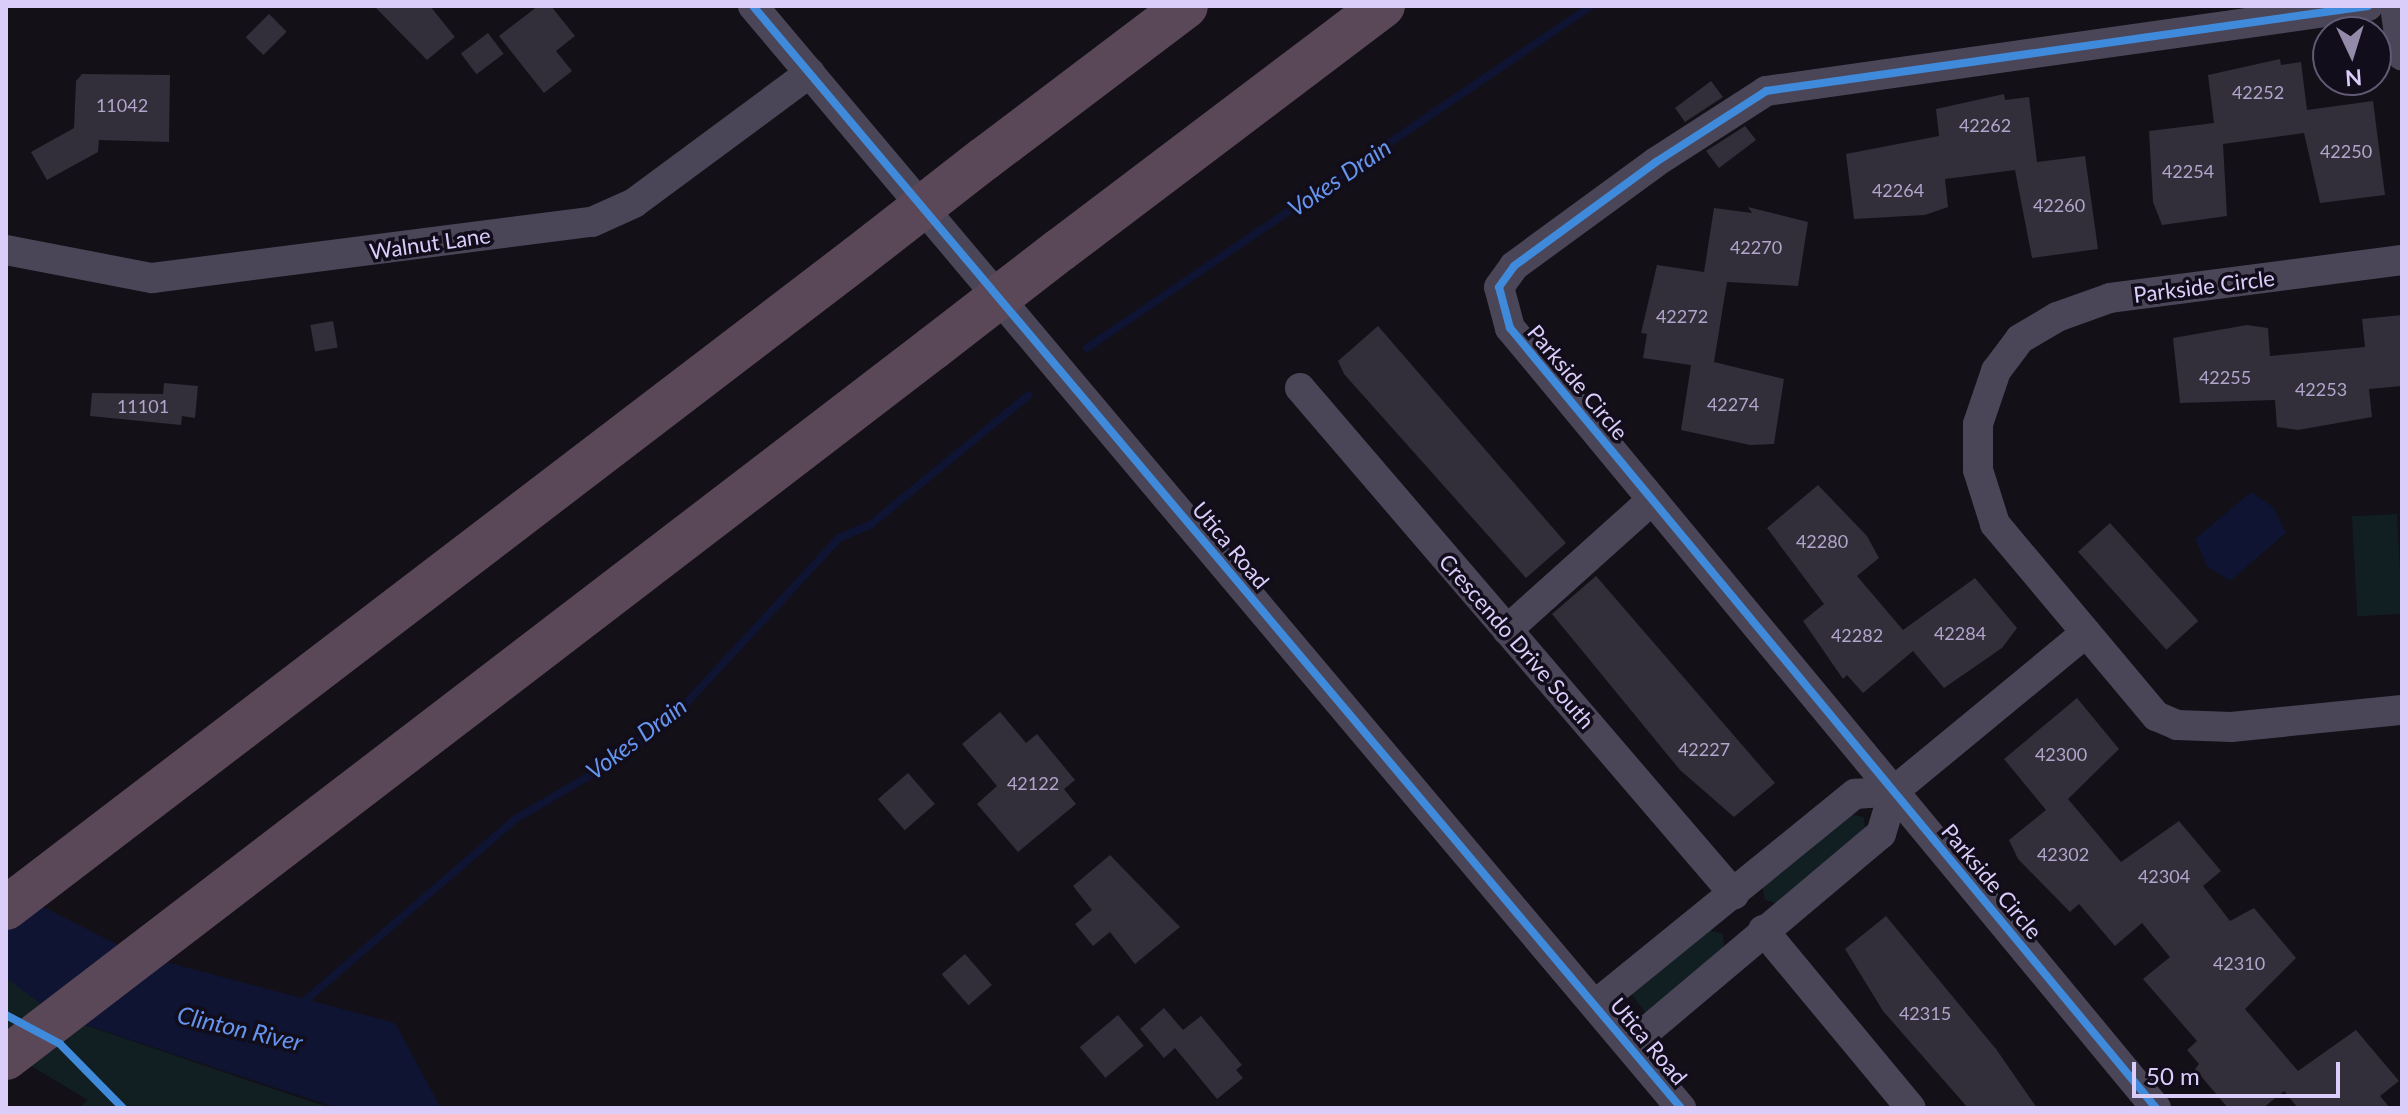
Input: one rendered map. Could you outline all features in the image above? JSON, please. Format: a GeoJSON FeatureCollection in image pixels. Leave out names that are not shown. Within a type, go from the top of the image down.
{"type":"FeatureCollection","features":[{"type":"Feature","properties":{"kind":"highway"},"geometry":{"type":"LineString","coordinates":[[6,908],[1186,6]]}},
{"type":"Feature","properties":{"kind":"highway"},"geometry":{"type":"LineString","coordinates":[[6,1058],[1383,6]]}},
{"type":"Feature","properties":{"kind":"street","name":"Utica Road"},"geometry":{"type":"LineString","coordinates":[[753,6],[1681,1108]]}},
{"type":"Feature","properties":{"kind":"street","name":"Parkside Circle"},"geometry":{"type":"LineString","coordinates":[[2156,1108],[1510,328],[1498,302],[1514,266],[1743,103],[1783,87],[2368,6]]}},
{"type":"Feature","properties":{"kind":"street"},"geometry":{"type":"LineString","coordinates":[[2395,6],[2402,56]]}},
{"type":"Feature","properties":{"kind":"street","name":"Walnut Lane"},"geometry":{"type":"LineString","coordinates":[[6,250],[152,278],[592,222],[634,203],[810,73]]}},
{"type":"Feature","properties":{"kind":"street","name":"Parkside Circle"},"geometry":{"type":"LineString","coordinates":[[2402,260],[2110,298],[2020,339],[1996,371],[1978,424],[1984,502],[2086,633],[2156,716],[2177,725],[2231,727],[2402,710]]}},
{"type":"Feature","properties":{"kind":"street","name":"Crescendo Drive South"},"geometry":{"type":"LineString","coordinates":[[1300,388],[1734,894]]}},
{"type":"Feature","properties":{"kind":"street"},"geometry":{"type":"LineString","coordinates":[[1507,630],[1652,500]]}},
{"type":"Feature","properties":{"kind":"street"},"geometry":{"type":"LineString","coordinates":[[1630,1045],[1763,930],[1881,834],[1894,791],[2086,633]]}},
{"type":"Feature","properties":{"kind":"street"},"geometry":{"type":"LineString","coordinates":[[1595,1005],[1855,794],[1894,791]]}},
{"type":"Feature","properties":{"kind":"street"},"geometry":{"type":"LineString","coordinates":[[1763,930],[1911,1108]]}},
{"type":"Feature","properties":{"kind":"shaded area"},"geometry":{"type":"Polygon","coordinates":[[[2397,514],[2402,614],[2357,616],[2352,516],[2397,514]]]}},
{"type":"Feature","properties":{"kind":"shaded area"},"geometry":{"type":"Polygon","coordinates":[[[1849,814],[1864,817],[1865,832],[1778,904],[1765,900],[1762,885],[1849,814]]]}},
{"type":"Feature","properties":{"kind":"shaded area"},"geometry":{"type":"Polygon","coordinates":[[[1709,930],[1723,934],[1724,948],[1646,1013],[1631,994],[1709,930]]]}},
{"type":"Feature","properties":{"kind":"shaded area"},"geometry":{"type":"Polygon","coordinates":[[[6,978],[70,1020],[330,1108],[79,1108],[88,1100],[6,1051],[6,978]]]}},
{"type":"Feature","properties":{"kind":"water"},"geometry":{"type":"Polygon","coordinates":[[[2251,492],[2274,508],[2286,533],[2230,581],[2207,566],[2195,539],[2251,492]]]}},
{"type":"Feature","properties":{"kind":"water","name":"Clinton River"},"geometry":{"type":"Polygon","coordinates":[[[6,888],[136,954],[395,1023],[441,1108],[337,1108],[56,1015],[6,978],[6,888]]]}},
{"type":"Feature","properties":{"kind":"building"},"geometry":{"type":"Polygon","coordinates":[[[374,6],[430,6],[455,37],[427,60],[374,6]]]}},
{"type":"Feature","properties":{"kind":"building"},"geometry":{"type":"Polygon","coordinates":[[[538,6],[551,6],[575,36],[556,51],[572,71],[544,93],[499,36],[538,6]]]}},
{"type":"Feature","properties":{"kind":"building"},"geometry":{"type":"Polygon","coordinates":[[[269,14],[287,32],[263,55],[246,37],[269,14]]]}},
{"type":"Feature","properties":{"kind":"building"},"geometry":{"type":"Polygon","coordinates":[[[488,33],[504,54],[476,74],[461,53],[488,33]]]}},
{"type":"Feature","properties":{"kind":"building"},"geometry":{"type":"Polygon","coordinates":[[[2280,59],[2281,65],[2301,62],[2307,110],[2373,101],[2385,195],[2320,203],[2304,133],[2223,144],[2227,216],[2162,225],[2153,202],[2149,131],[2214,123],[2208,75],[2280,59]]]}},
{"type":"Feature","properties":{"kind":"building"},"geometry":{"type":"Polygon","coordinates":[[[82,74],[170,75],[169,142],[99,140],[98,152],[47,180],[31,152],[74,128],[76,81],[82,74]]]}},
{"type":"Feature","properties":{"kind":"building"},"geometry":{"type":"Polygon","coordinates":[[[1711,81],[1723,97],[1685,122],[1675,108],[1711,81]]]}},
{"type":"Feature","properties":{"kind":"building"},"geometry":{"type":"Polygon","coordinates":[[[2004,94],[2005,100],[2029,97],[2037,162],[2085,156],[2098,249],[2032,258],[2015,170],[1945,179],[1948,207],[1925,215],[1854,219],[1846,154],[1939,136],[1936,109],[2004,94]]]}},
{"type":"Feature","properties":{"kind":"building"},"geometry":{"type":"Polygon","coordinates":[[[1745,126],[1756,140],[1719,168],[1706,151],[1745,126]]]}},
{"type":"Feature","properties":{"kind":"building"},"geometry":{"type":"Polygon","coordinates":[[[1748,207],[1808,222],[1798,286],[1727,282],[1714,362],[1784,379],[1774,444],[1750,445],[1681,430],[1691,365],[1643,358],[1647,334],[1641,333],[1657,265],[1704,272],[1714,208],[1752,213],[1748,207]]]}},
{"type":"Feature","properties":{"kind":"building"},"geometry":{"type":"Polygon","coordinates":[[[2402,315],[2402,386],[2369,389],[2372,417],[2298,430],[2277,427],[2275,400],[2180,403],[2173,338],[2247,325],[2268,328],[2270,356],[2365,347],[2362,319],[2402,315]]]}},
{"type":"Feature","properties":{"kind":"building"},"geometry":{"type":"Polygon","coordinates":[[[333,321],[338,348],[315,352],[310,325],[333,321]]]}},
{"type":"Feature","properties":{"kind":"building"},"geometry":{"type":"Polygon","coordinates":[[[1378,326],[1566,543],[1526,578],[1344,374],[1338,361],[1378,326]]]}},
{"type":"Feature","properties":{"kind":"building"},"geometry":{"type":"Polygon","coordinates":[[[164,383],[198,386],[195,418],[182,416],[181,425],[90,416],[92,393],[163,394],[164,383]]]}},
{"type":"Feature","properties":{"kind":"building"},"geometry":{"type":"Polygon","coordinates":[[[1818,485],[1867,536],[1879,558],[1857,576],[1903,630],[1975,578],[2017,628],[2002,648],[1944,688],[1913,651],[1863,693],[1847,675],[1843,679],[1803,621],[1824,604],[1767,528],[1818,485]]]}},
{"type":"Feature","properties":{"kind":"building"},"geometry":{"type":"Polygon","coordinates":[[[2110,523],[2198,621],[2166,650],[2078,552],[2110,523]]]}},
{"type":"Feature","properties":{"kind":"building"},"geometry":{"type":"Polygon","coordinates":[[[1596,576],[1775,783],[1734,817],[1680,770],[1552,614],[1596,576]]]}},
{"type":"Feature","properties":{"kind":"building"},"geometry":{"type":"Polygon","coordinates":[[[2077,698],[2119,749],[2068,799],[2121,862],[2179,821],[2221,871],[2203,886],[2230,921],[2254,908],[2296,958],[2245,1009],[2298,1071],[2356,1030],[2399,1081],[2380,1096],[2390,1108],[2298,1108],[2284,1091],[2263,1108],[2228,1108],[2195,1069],[2199,1064],[2187,1050],[2197,1041],[2143,979],[2170,957],[2142,923],[2115,946],[2079,904],[2070,912],[2018,859],[2009,840],[2046,810],[2004,759],[2077,698]]]}},
{"type":"Feature","properties":{"kind":"building"},"geometry":{"type":"Polygon","coordinates":[[[1000,712],[1026,743],[1037,734],[1075,780],[1064,789],[1076,804],[1018,852],[977,804],[997,786],[962,744],[1000,712]]]}},
{"type":"Feature","properties":{"kind":"building"},"geometry":{"type":"Polygon","coordinates":[[[908,773],[935,804],[905,830],[878,799],[908,773]]]}},
{"type":"Feature","properties":{"kind":"building"},"geometry":{"type":"Polygon","coordinates":[[[1110,855],[1180,927],[1135,964],[1110,932],[1093,946],[1075,924],[1092,910],[1073,886],[1110,855]]]}},
{"type":"Feature","properties":{"kind":"building"},"geometry":{"type":"Polygon","coordinates":[[[1886,916],[1996,1049],[2037,1108],[1968,1108],[1883,1011],[1845,949],[1886,916]]]}},
{"type":"Feature","properties":{"kind":"building"},"geometry":{"type":"Polygon","coordinates":[[[965,954],[992,985],[969,1005],[942,974],[965,954]]]}},
{"type":"Feature","properties":{"kind":"building"},"geometry":{"type":"Polygon","coordinates":[[[1164,1008],[1183,1030],[1201,1016],[1242,1065],[1236,1070],[1243,1078],[1217,1099],[1175,1048],[1164,1058],[1140,1029],[1164,1008]]]}},
{"type":"Feature","properties":{"kind":"building"},"geometry":{"type":"Polygon","coordinates":[[[1118,1015],[1144,1046],[1105,1078],[1080,1047],[1118,1015]]]}},
{"type":"Feature","properties":{"kind":"waterway","name":"Vokes Drain"},"geometry":{"type":"LineString","coordinates":[[1087,348],[1591,6]]}},
{"type":"Feature","properties":{"kind":"waterway","name":"Vokes Drain"},"geometry":{"type":"LineString","coordinates":[[300,1005],[517,818],[615,761],[678,712],[839,538],[870,525],[1029,395]]}},
{"type":"Feature","properties":{"kind":"cycle path"},"geometry":{"type":"LineString","coordinates":[[753,6],[1681,1108]]}},
{"type":"Feature","properties":{"kind":"cycle path"},"geometry":{"type":"LineString","coordinates":[[2156,1108],[1510,328],[1499,287],[1514,266],[1656,162],[1766,91],[2368,6]]}},
{"type":"Feature","properties":{"kind":"cycle path"},"geometry":{"type":"LineString","coordinates":[[6,1015],[60,1044],[123,1108]]}}]}
